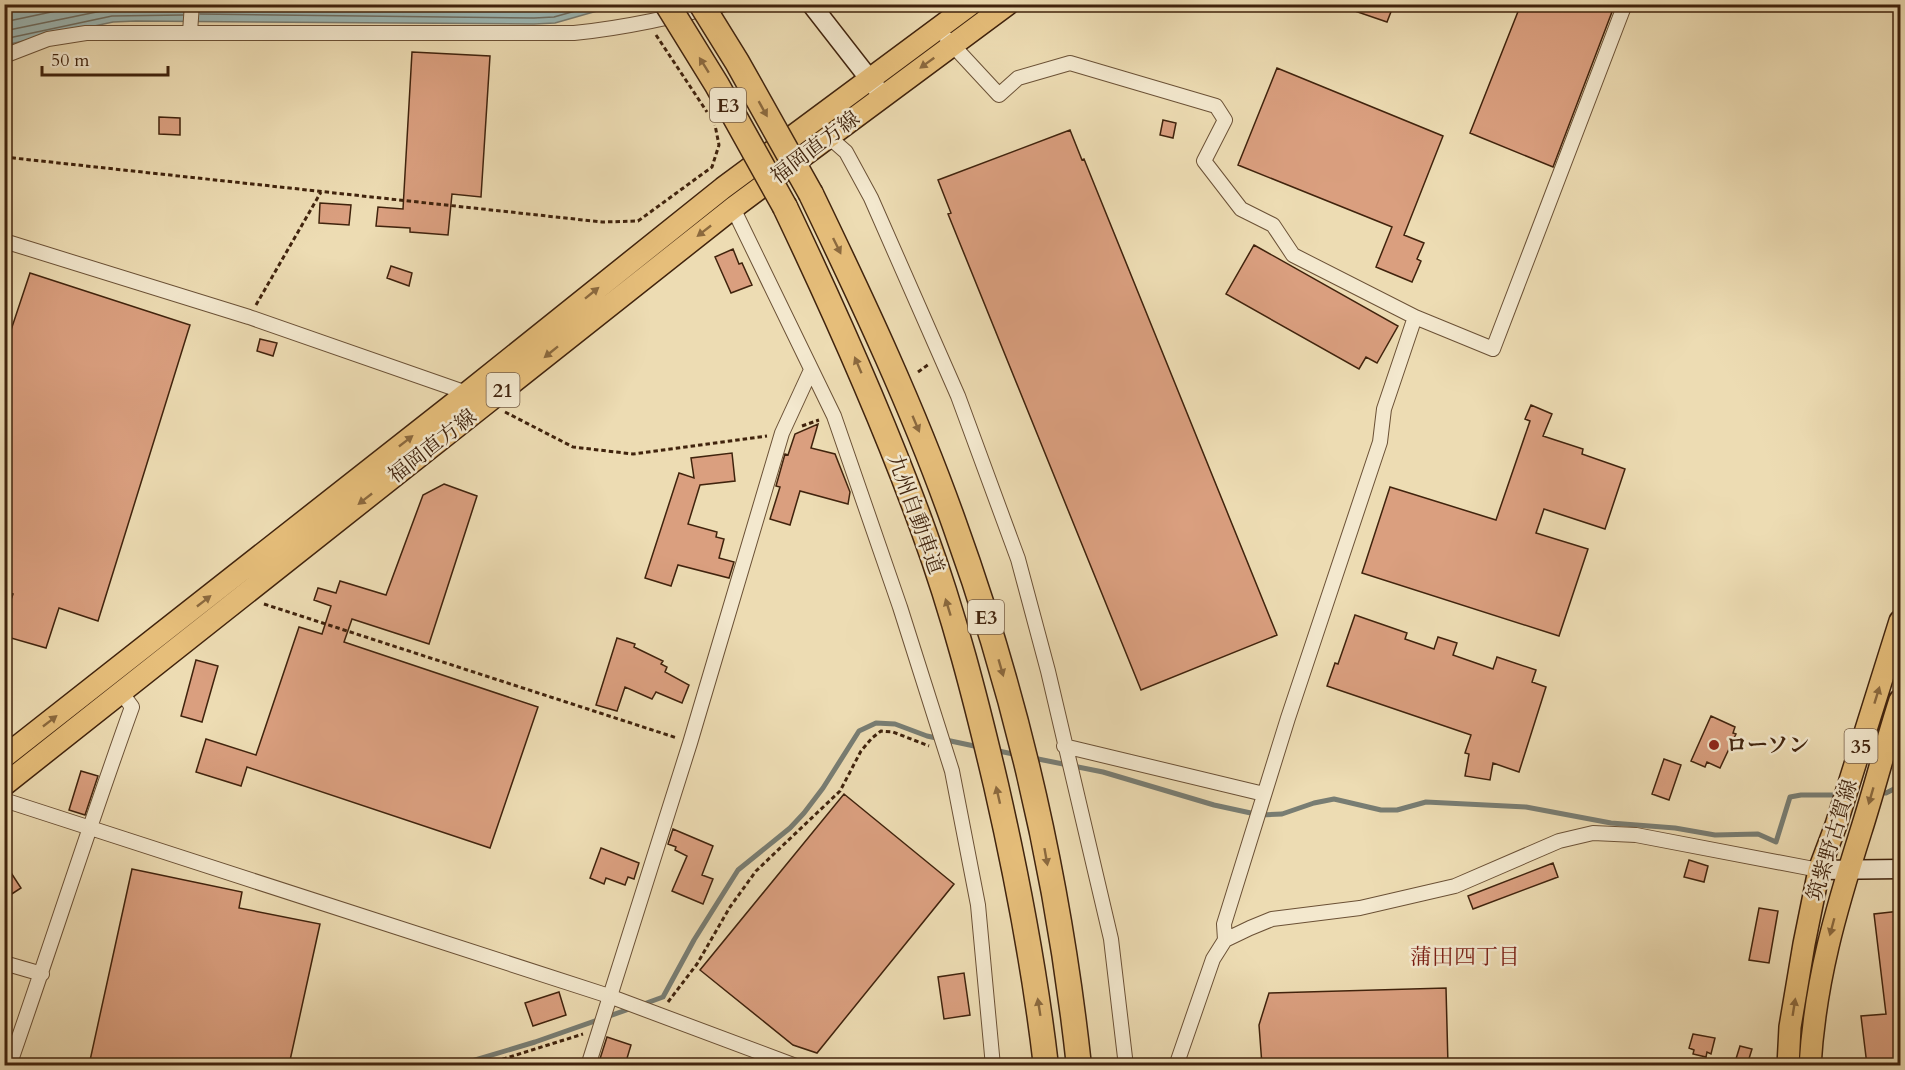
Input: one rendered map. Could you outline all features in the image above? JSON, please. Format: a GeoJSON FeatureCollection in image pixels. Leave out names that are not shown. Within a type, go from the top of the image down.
{"type":"FeatureCollection","features":[{"type":"Feature","properties":{"kind":"highway","name":"九州自動車道"},"geometry":{"type":"LineString","coordinates":[[667,4],[717,85],[785,207],[827,294],[891,444],[925,534],[960,645],[984,732],[1009,842],[1030,957],[1046,1065]]}},
{"type":"Feature","properties":{"kind":"highway","name":"九州自動車道"},"geometry":{"type":"LineString","coordinates":[[701,4],[737,62],[811,194],[886,353],[955,524],[992,637],[1017,724],[1042,833],[1072,1008],[1079,1065]]}},
{"type":"Feature","properties":{"kind":"main road","name":"福岡直方線"},"geometry":{"type":"LineString","coordinates":[[4,757],[467,393],[723,188],[971,4]]}},
{"type":"Feature","properties":{"kind":"main road","name":"福岡直方線"},"geometry":{"type":"LineString","coordinates":[[4,785],[733,208],[1008,4]]}},
{"type":"Feature","properties":{"kind":"main road","name":"筑紫野古賀線"},"geometry":{"type":"LineString","coordinates":[[1788,1065],[1790,1027],[1803,944],[1819,870],[1836,825],[1900,621]]}},
{"type":"Feature","properties":{"kind":"main road","name":"筑紫野古賀線"},"geometry":{"type":"LineString","coordinates":[[1810,1065],[1813,1023],[1828,939],[1900,700]]}},
{"type":"Feature","properties":{"kind":"street"},"geometry":{"type":"LineString","coordinates":[[191,25],[192,4]]}},
{"type":"Feature","properties":{"kind":"street"},"geometry":{"type":"LineString","coordinates":[[4,56],[48,39],[86,33],[191,25],[574,33],[648,23],[726,4]]}},
{"type":"Feature","properties":{"kind":"street"},"geometry":{"type":"LineString","coordinates":[[811,4],[883,96]]}},
{"type":"Feature","properties":{"kind":"street"},"geometry":{"type":"LineString","coordinates":[[937,30],[999,95],[1018,78],[1070,63],[1216,106],[1225,120],[1204,160],[1240,209],[1272,225],[1293,255],[1415,317],[1493,349],[1625,4]]}},
{"type":"Feature","properties":{"kind":"street"},"geometry":{"type":"LineString","coordinates":[[829,136],[846,152],[871,198],[958,396],[1018,559],[1048,670],[1111,939],[1126,1065]]}},
{"type":"Feature","properties":{"kind":"street"},"geometry":{"type":"LineString","coordinates":[[733,208],[834,416],[900,607],[945,751],[978,905],[993,1065]]}},
{"type":"Feature","properties":{"kind":"street"},"geometry":{"type":"LineString","coordinates":[[4,241],[249,317],[467,393]]}},
{"type":"Feature","properties":{"kind":"street"},"geometry":{"type":"LineString","coordinates":[[1225,940],[1224,924],[1264,794],[1380,442],[1384,409],[1415,317]]}},
{"type":"Feature","properties":{"kind":"street"},"geometry":{"type":"LineString","coordinates":[[588,1065],[690,743],[782,433],[811,370]]}},
{"type":"Feature","properties":{"kind":"street"},"geometry":{"type":"LineString","coordinates":[[9,1065],[132,707],[122,692]]}},
{"type":"Feature","properties":{"kind":"street"},"geometry":{"type":"LineString","coordinates":[[1064,746],[1264,794]]}},
{"type":"Feature","properties":{"kind":"street"},"geometry":{"type":"LineString","coordinates":[[4,800],[609,996],[796,1065]]}},
{"type":"Feature","properties":{"kind":"street"},"geometry":{"type":"LineString","coordinates":[[1176,1065],[1213,959],[1225,940],[1272,919],[1360,908],[1455,886],[1559,841],[1593,832],[1636,835],[1819,870],[1900,870]]}},
{"type":"Feature","properties":{"kind":"street"},"geometry":{"type":"LineString","coordinates":[[4,963],[42,974]]}},
{"type":"Feature","properties":{"kind":"path"},"geometry":{"type":"LineString","coordinates":[[648,23],[709,116]]}},
{"type":"Feature","properties":{"kind":"path"},"geometry":{"type":"LineString","coordinates":[[4,157],[602,222],[638,221],[712,167],[719,145],[715,125]]}},
{"type":"Feature","properties":{"kind":"path"},"geometry":{"type":"LineString","coordinates":[[249,317],[321,192]]}},
{"type":"Feature","properties":{"kind":"path"},"geometry":{"type":"LineString","coordinates":[[487,403],[573,447],[633,454],[751,439],[782,433],[834,416]]}},
{"type":"Feature","properties":{"kind":"path"},"geometry":{"type":"LineString","coordinates":[[249,591],[264,604],[690,743]]}},
{"type":"Feature","properties":{"kind":"path"},"geometry":{"type":"LineString","coordinates":[[656,1014],[672,998],[697,964],[730,907],[756,871],[840,792],[861,751],[872,738],[881,731],[893,732],[945,751]]}},
{"type":"Feature","properties":{"kind":"path"},"geometry":{"type":"LineString","coordinates":[[481,1065],[599,1029]]}},
{"type":"Feature","properties":{"kind":"water"},"geometry":{"type":"Polygon","coordinates":[[[4,5],[618,5],[555,23],[534,24],[113,22],[5,45],[4,5]]]}},
{"type":"Feature","properties":{"kind":"building"},"geometry":{"type":"Polygon","coordinates":[[[1343,4],[1394,4],[1387,22],[1343,7],[1343,4]]]}},
{"type":"Feature","properties":{"kind":"building"},"geometry":{"type":"Polygon","coordinates":[[[1521,4],[1615,4],[1553,167],[1470,133],[1521,4]]]}},
{"type":"Feature","properties":{"kind":"building"},"geometry":{"type":"Polygon","coordinates":[[[412,52],[490,56],[481,197],[452,194],[448,235],[410,232],[410,228],[376,226],[378,207],[403,209],[412,52]]]}},
{"type":"Feature","properties":{"kind":"building"},"geometry":{"type":"Polygon","coordinates":[[[1277,68],[1443,136],[1404,235],[1424,243],[1417,259],[1421,261],[1412,282],[1376,267],[1392,227],[1238,165],[1277,68]]]}},
{"type":"Feature","properties":{"kind":"building"},"geometry":{"type":"Polygon","coordinates":[[[159,117],[180,118],[180,135],[159,134],[159,117]]]}},
{"type":"Feature","properties":{"kind":"building"},"geometry":{"type":"Polygon","coordinates":[[[1163,120],[1176,123],[1173,138],[1160,135],[1163,120]]]}},
{"type":"Feature","properties":{"kind":"building"},"geometry":{"type":"Polygon","coordinates":[[[1070,130],[1082,160],[1084,159],[1277,635],[1141,690],[948,214],[951,213],[938,180],[1070,130]]]}},
{"type":"Feature","properties":{"kind":"building"},"geometry":{"type":"Polygon","coordinates":[[[320,203],[351,205],[349,225],[319,223],[320,203]]]}},
{"type":"Feature","properties":{"kind":"building"},"geometry":{"type":"Polygon","coordinates":[[[1254,245],[1398,326],[1377,363],[1366,357],[1359,369],[1226,294],[1254,245]]]}},
{"type":"Feature","properties":{"kind":"building"},"geometry":{"type":"Polygon","coordinates":[[[733,249],[752,285],[731,293],[715,257],[733,249]]]}},
{"type":"Feature","properties":{"kind":"building"},"geometry":{"type":"Polygon","coordinates":[[[391,266],[412,273],[409,286],[387,278],[391,266]]]}},
{"type":"Feature","properties":{"kind":"building"},"geometry":{"type":"Polygon","coordinates":[[[30,273],[190,325],[98,621],[59,608],[46,648],[4,636],[4,620],[13,594],[4,591],[4,351],[30,273]]]}},
{"type":"Feature","properties":{"kind":"building"},"geometry":{"type":"Polygon","coordinates":[[[260,339],[277,343],[273,356],[257,351],[260,339]]]}},
{"type":"Feature","properties":{"kind":"building"},"geometry":{"type":"Polygon","coordinates":[[[1531,405],[1552,414],[1543,436],[1583,449],[1582,454],[1625,469],[1605,529],[1544,509],[1536,533],[1588,549],[1559,636],[1362,573],[1390,487],[1496,520],[1530,421],[1525,419],[1531,405]]]}},
{"type":"Feature","properties":{"kind":"building"},"geometry":{"type":"Polygon","coordinates":[[[818,424],[811,448],[835,454],[850,492],[848,504],[800,491],[790,525],[770,519],[780,487],[776,486],[785,454],[788,455],[795,434],[818,424]]]}},
{"type":"Feature","properties":{"kind":"building"},"geometry":{"type":"Polygon","coordinates":[[[732,453],[735,481],[700,485],[688,524],[717,532],[716,537],[724,539],[719,558],[734,562],[729,578],[678,565],[671,586],[645,578],[679,473],[694,478],[691,458],[732,453]]]}},
{"type":"Feature","properties":{"kind":"building"},"geometry":{"type":"Polygon","coordinates":[[[444,484],[477,496],[429,644],[352,619],[344,642],[538,707],[490,848],[247,767],[241,786],[196,772],[206,739],[256,755],[299,627],[322,634],[331,606],[314,600],[318,588],[336,593],[340,581],[386,595],[423,495],[444,484]]]}},
{"type":"Feature","properties":{"kind":"building"},"geometry":{"type":"Polygon","coordinates":[[[1355,615],[1407,633],[1405,639],[1434,649],[1438,637],[1457,643],[1453,655],[1493,669],[1497,657],[1536,670],[1532,682],[1546,687],[1519,772],[1493,763],[1490,780],[1465,776],[1469,754],[1465,753],[1471,735],[1327,686],[1335,663],[1338,664],[1355,615]]]}},
{"type":"Feature","properties":{"kind":"building"},"geometry":{"type":"Polygon","coordinates":[[[617,638],[635,644],[634,647],[663,661],[661,664],[667,667],[665,672],[689,685],[682,703],[656,692],[652,699],[625,687],[617,711],[596,705],[617,638]]]}},
{"type":"Feature","properties":{"kind":"building"},"geometry":{"type":"Polygon","coordinates":[[[196,660],[218,666],[202,722],[181,716],[196,660]]]}},
{"type":"Feature","properties":{"kind":"building","name":"ローソン"},"geometry":{"type":"Polygon","coordinates":[[[1711,716],[1735,727],[1733,733],[1736,734],[1720,768],[1707,762],[1705,767],[1691,761],[1711,716]]]}},
{"type":"Feature","properties":{"kind":"building"},"geometry":{"type":"Polygon","coordinates":[[[1664,759],[1681,765],[1669,800],[1652,794],[1664,759]]]}},
{"type":"Feature","properties":{"kind":"building"},"geometry":{"type":"Polygon","coordinates":[[[81,771],[98,776],[85,815],[69,810],[81,771]]]}},
{"type":"Feature","properties":{"kind":"building"},"geometry":{"type":"Polygon","coordinates":[[[844,794],[954,884],[817,1053],[793,1045],[700,970],[844,794]]]}},
{"type":"Feature","properties":{"kind":"building"},"geometry":{"type":"Polygon","coordinates":[[[673,829],[713,846],[702,875],[713,879],[703,904],[672,891],[687,856],[668,844],[673,829]]]}},
{"type":"Feature","properties":{"kind":"building"},"geometry":{"type":"Polygon","coordinates":[[[601,848],[639,863],[634,879],[628,877],[625,885],[606,878],[604,884],[590,878],[601,848]]]}},
{"type":"Feature","properties":{"kind":"building"},"geometry":{"type":"Polygon","coordinates":[[[1689,860],[1708,866],[1704,882],[1684,877],[1689,860]]]}},
{"type":"Feature","properties":{"kind":"building"},"geometry":{"type":"Polygon","coordinates":[[[4,862],[21,888],[4,899],[4,862]]]}},
{"type":"Feature","properties":{"kind":"building"},"geometry":{"type":"Polygon","coordinates":[[[1553,863],[1558,877],[1473,909],[1468,896],[1553,863]]]}},
{"type":"Feature","properties":{"kind":"building"},"geometry":{"type":"Polygon","coordinates":[[[132,869],[242,892],[239,908],[320,924],[289,1065],[89,1065],[132,869]]]}},
{"type":"Feature","properties":{"kind":"building"},"geometry":{"type":"Polygon","coordinates":[[[1759,908],[1778,911],[1769,963],[1749,960],[1759,908]]]}},
{"type":"Feature","properties":{"kind":"building"},"geometry":{"type":"Polygon","coordinates":[[[1900,911],[1900,1065],[1867,1065],[1861,1016],[1886,1014],[1874,914],[1900,911]]]}},
{"type":"Feature","properties":{"kind":"building"},"geometry":{"type":"Polygon","coordinates":[[[964,973],[970,1015],[944,1019],[938,977],[964,973]]]}},
{"type":"Feature","properties":{"kind":"building"},"geometry":{"type":"Polygon","coordinates":[[[1446,988],[1448,1065],[1262,1065],[1259,1025],[1269,993],[1446,988]]]}},
{"type":"Feature","properties":{"kind":"building"},"geometry":{"type":"Polygon","coordinates":[[[559,992],[566,1015],[533,1026],[525,1003],[559,992]]]}},
{"type":"Feature","properties":{"kind":"building"},"geometry":{"type":"Polygon","coordinates":[[[1693,1034],[1715,1038],[1711,1054],[1707,1052],[1706,1057],[1693,1054],[1694,1050],[1689,1048],[1693,1034]]]}},
{"type":"Feature","properties":{"kind":"building"},"geometry":{"type":"Polygon","coordinates":[[[607,1037],[631,1045],[625,1065],[598,1065],[607,1037]]]}},
{"type":"Feature","properties":{"kind":"building"},"geometry":{"type":"Polygon","coordinates":[[[1740,1046],[1752,1049],[1747,1065],[1735,1062],[1740,1046]]]}},
{"type":"Feature","properties":{"kind":"waterway"},"geometry":{"type":"LineString","coordinates":[[641,1005],[663,997],[694,940],[738,870],[790,828],[804,813],[823,788],[859,731],[876,723],[895,724],[927,736],[979,747]]}},
{"type":"Feature","properties":{"kind":"waterway"},"geometry":{"type":"LineString","coordinates":[[994,750],[1018,755]]}},
{"type":"Feature","properties":{"kind":"waterway"},"geometry":{"type":"LineString","coordinates":[[1033,758],[1103,772],[1214,805],[1260,815],[1282,814],[1334,799],[1381,810],[1397,810],[1426,802],[1526,807],[1611,823],[1675,828],[1715,835],[1758,834],[1776,842],[1790,797],[1840,795]]}},
{"type":"Feature","properties":{"kind":"waterway"},"geometry":{"type":"LineString","coordinates":[[1877,793],[1886,793],[1900,786]]}},
{"type":"Feature","properties":{"kind":"waterway"},"geometry":{"type":"LineString","coordinates":[[455,1066],[535,1042],[632,1008]]}},
{"type":"Feature","properties":{"kind":"place","name":"ローソン"},"geometry":{"type":"Point","coordinates":[1714,745]}},
{"type":"Feature","properties":{"kind":"district","name":"蒲田四丁目"},"geometry":{"type":"Point","coordinates":[1465,956]}}]}
